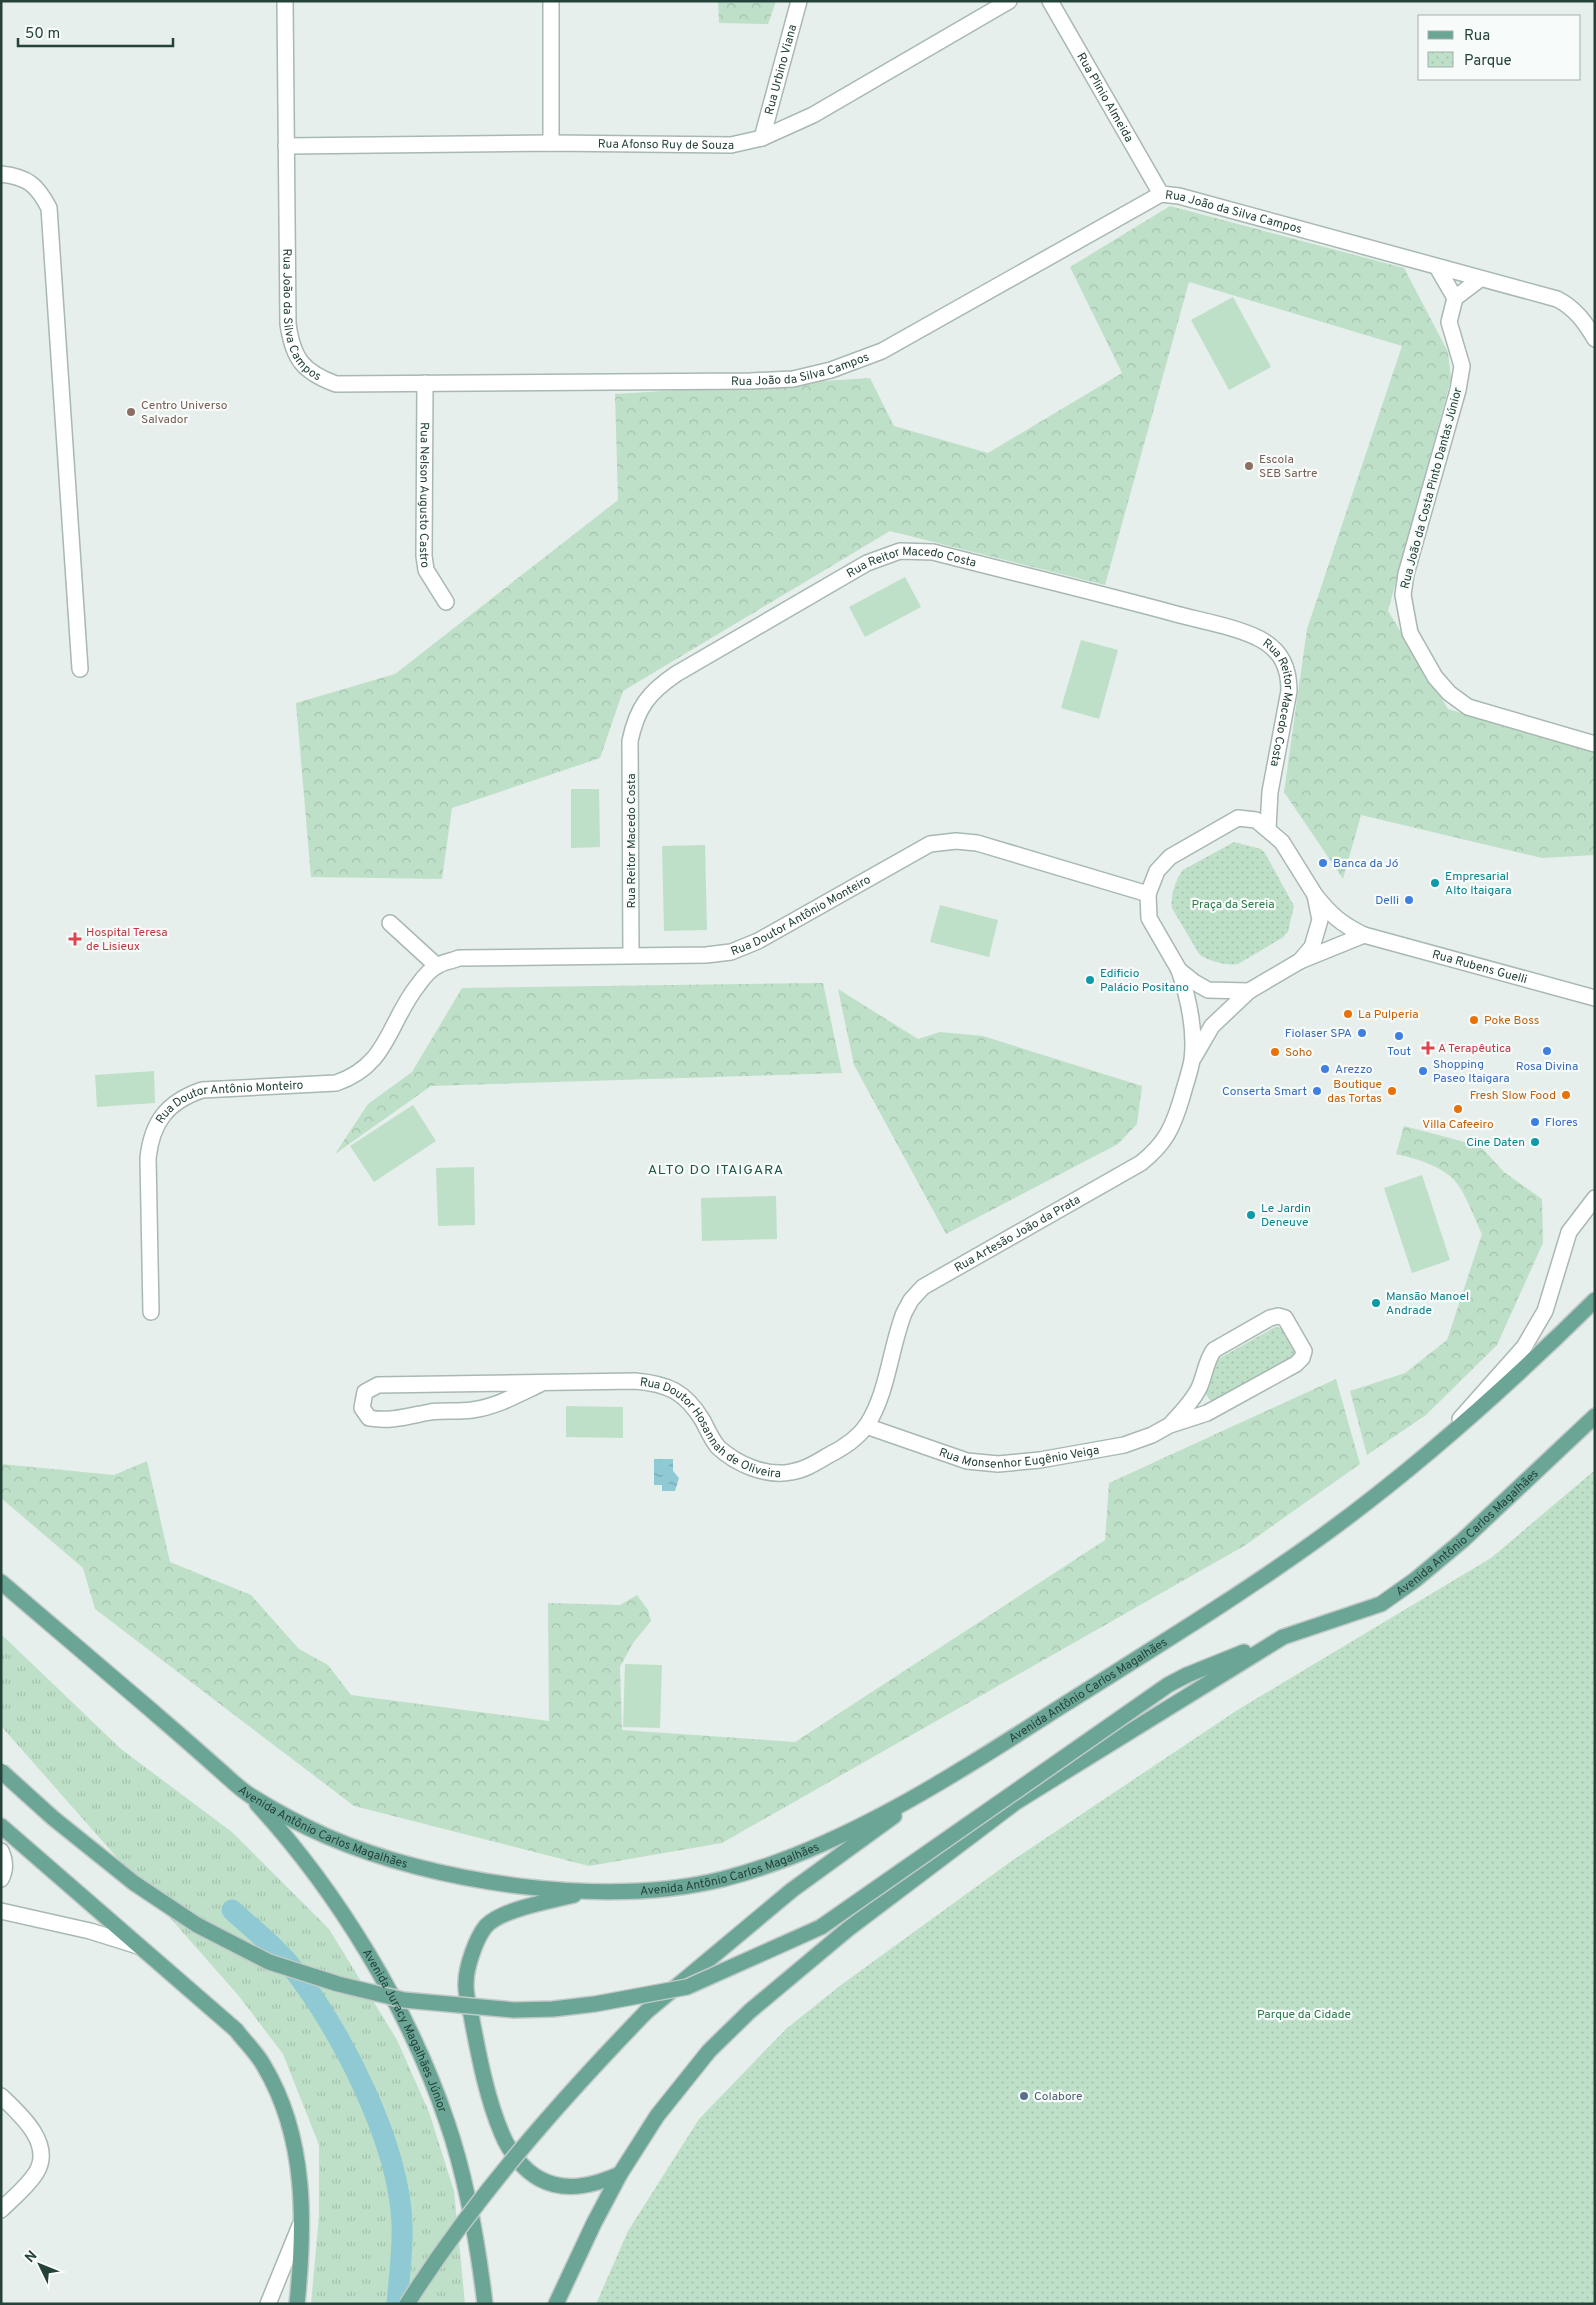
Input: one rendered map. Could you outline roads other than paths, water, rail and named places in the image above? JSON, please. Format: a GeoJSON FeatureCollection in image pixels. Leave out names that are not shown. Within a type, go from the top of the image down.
{"type":"FeatureCollection","features":[{"type":"Feature","properties":{"kind":"main road","name":"Avenida Antônio Carlos Magalhães"},"geometry":{"type":"LineString","coordinates":[[1,1582],[248,1794],[328,1837],[430,1871],[483,1881],[588,1891],[657,1889],[720,1880],[773,1863],[837,1836],[934,1787],[1253,1585],[1362,1506],[1434,1448],[1533,1362],[1595,1300]]}},
{"type":"Feature","properties":{"kind":"main road","name":"Avenida Antônio Carlos Magalhães"},"geometry":{"type":"LineString","coordinates":[[556,2304],[594,2222],[620,2174],[658,2116],[709,2051],[750,2011],[848,1929],[1016,1802],[1283,1637],[1381,1604],[1415,1580],[1463,1540],[1595,1416]]}},
{"type":"Feature","properties":{"kind":"main road"},"geometry":{"type":"LineString","coordinates":[[1,1771],[53,1818],[134,1883],[198,1925],[269,1962],[338,1984],[404,2000],[514,2010],[552,2009],[604,2003],[687,1987],[821,1926],[1168,1685],[1187,1675],[1283,1637]]}},
{"type":"Feature","properties":{"kind":"main road"},"geometry":{"type":"LineString","coordinates":[[407,2304],[484,2195],[525,2144],[578,2082],[646,2012],[792,1890],[934,1787]]}},
{"type":"Feature","properties":{"kind":"main road","name":"Avenida Juracy Magalhães Júnior"},"geometry":{"type":"LineString","coordinates":[[248,1794],[306,1862],[336,1906],[367,1954],[398,2008],[427,2067],[448,2123],[461,2174],[481,2271],[485,2304]]}},
{"type":"Feature","properties":{"kind":"main road"},"geometry":{"type":"LineString","coordinates":[[1,1826],[236,2030],[264,2065],[282,2104],[292,2137],[300,2181],[303,2217],[297,2304]]}},
{"type":"Feature","properties":{"kind":"main road"},"geometry":{"type":"LineString","coordinates":[[588,1891],[506,1913],[493,1920],[485,1928],[471,1957],[467,1970],[466,1985],[481,2067],[502,2134],[525,2169],[541,2180],[570,2188],[596,2183],[620,2174]]}},
{"type":"Feature","properties":{"kind":"street","name":"Rua João da Silva Campos"},"geometry":{"type":"LineString","coordinates":[[285,1],[288,324],[291,346],[301,363],[317,377],[336,384],[750,381],[792,379],[831,370],[882,351],[1161,194],[1179,196],[1564,302],[1580,316],[1595,339]]}},
{"type":"Feature","properties":{"kind":"street"},"geometry":{"type":"LineString","coordinates":[[551,1],[551,143]]}},
{"type":"Feature","properties":{"kind":"street","name":"Rua Urbino Viana"},"geometry":{"type":"LineString","coordinates":[[762,138],[799,1]]}},
{"type":"Feature","properties":{"kind":"street","name":"Rua Afonso Ruy de Souza"},"geometry":{"type":"LineString","coordinates":[[286,146],[551,143],[731,145],[762,138],[813,115],[1009,1]]}},
{"type":"Feature","properties":{"kind":"street","name":"Rua Plinio Almeida"},"geometry":{"type":"LineString","coordinates":[[1050,1],[1161,194]]}},
{"type":"Feature","properties":{"kind":"street"},"geometry":{"type":"LineString","coordinates":[[1,174],[27,179],[41,192],[49,208],[80,669]]}},
{"type":"Feature","properties":{"kind":"street"},"geometry":{"type":"LineString","coordinates":[[1437,267],[1454,298],[1480,278]]}},
{"type":"Feature","properties":{"kind":"street","name":"Rua João da Costa Pinto Dantas Júnior"},"geometry":{"type":"LineString","coordinates":[[1454,298],[1449,322],[1462,366],[1458,390],[1406,574],[1403,595],[1410,633],[1435,677],[1449,693],[1468,707],[1595,744]]}},
{"type":"Feature","properties":{"kind":"street","name":"Rua Nelson Augusto Castro"},"geometry":{"type":"LineString","coordinates":[[425,383],[424,556],[429,576],[446,602]]}},
{"type":"Feature","properties":{"kind":"street","name":"Rua Reitor Macedo Costa"},"geometry":{"type":"LineString","coordinates":[[631,955],[630,741],[634,722],[642,704],[658,687],[676,674],[867,563],[900,551],[933,552],[1243,633],[1266,644],[1284,659],[1290,683],[1270,792],[1268,828]]}},
{"type":"Feature","properties":{"kind":"street"},"geometry":{"type":"LineString","coordinates":[[1300,961],[1312,947],[1320,920],[1315,895],[1282,842],[1268,828],[1256,820],[1238,818],[1170,857],[1158,871],[1148,894],[1150,918],[1179,970],[1208,990],[1249,991],[1300,961],[1364,935]]}},
{"type":"Feature","properties":{"kind":"street","name":"Rua Doutor Antônio Monteiro"},"geometry":{"type":"LineString","coordinates":[[150,1312],[148,1158],[150,1138],[158,1122],[170,1107],[187,1095],[202,1090],[336,1083],[353,1078],[374,1059],[382,1048],[411,994],[424,976],[437,966],[459,958],[631,955],[706,956],[731,952],[784,927],[930,844],[956,841],[977,843],[1148,894]]}},
{"type":"Feature","properties":{"kind":"street","name":"Rua Rubens Guelli"},"geometry":{"type":"LineString","coordinates":[[1315,895],[1330,915],[1342,924],[1364,935],[1595,998]]}},
{"type":"Feature","properties":{"kind":"street"},"geometry":{"type":"LineString","coordinates":[[390,923],[437,966]]}},
{"type":"Feature","properties":{"kind":"street","name":"Rua Artesão João da Prata"},"geometry":{"type":"LineString","coordinates":[[866,1426],[881,1391],[904,1313],[923,1287],[1141,1163],[1156,1151],[1167,1136],[1176,1119],[1192,1060],[1193,1038],[1186,994],[1179,970]]}},
{"type":"Feature","properties":{"kind":"street","name":"Rua Artesão João da Prata"},"geometry":{"type":"LineString","coordinates":[[1192,1060],[1212,1026],[1249,991]]}},
{"type":"Feature","properties":{"kind":"street","name":"Avenida Antônio Carlos Magalhães"},"geometry":{"type":"LineString","coordinates":[[1434,1448],[1524,1347],[1545,1311],[1568,1232],[1595,1198]]}},
{"type":"Feature","properties":{"kind":"street","name":"Rua Monsenhor Eugênio Veiga"},"geometry":{"type":"LineString","coordinates":[[866,1426],[968,1461],[998,1464],[1092,1452],[1124,1445],[1152,1435],[1170,1424],[1188,1405],[1198,1389],[1208,1358],[1214,1350],[1223,1343],[1270,1318],[1278,1316],[1286,1318],[1304,1351],[1302,1358],[1296,1364],[1197,1418],[1170,1424]]}},
{"type":"Feature","properties":{"kind":"street","name":"Rua Doutor Hosannah de Oliveira"},"geometry":{"type":"LineString","coordinates":[[540,1384],[494,1405],[473,1410],[434,1412],[397,1419],[376,1419],[369,1418],[362,1408],[362,1398],[365,1392],[378,1385],[540,1384],[635,1381],[668,1387],[693,1404],[716,1445],[729,1456],[743,1464],[772,1473],[790,1473],[808,1468],[842,1448],[866,1426]]}},
{"type":"Feature","properties":{"kind":"street"},"geometry":{"type":"LineString","coordinates":[[1,1851],[4,1860],[4,1874],[1,1879]]}},
{"type":"Feature","properties":{"kind":"street"},"geometry":{"type":"LineString","coordinates":[[1,1911],[71,1926],[138,1946]]}},
{"type":"Feature","properties":{"kind":"street"},"geometry":{"type":"LineString","coordinates":[[1,2096],[29,2124],[39,2140],[41,2159],[36,2172],[1,2210]]}},
{"type":"Feature","properties":{"kind":"street"},"geometry":{"type":"LineString","coordinates":[[268,2304],[303,2217]]}},
{"type":"Feature","properties":{"kind":"water"},"geometry":{"type":"Polygon","coordinates":[[[654,1459],[673,1459],[673,1471],[679,1478],[675,1491],[662,1491],[662,1485],[654,1485],[654,1459]]]}},
{"type":"Feature","properties":{"kind":"waterway"},"geometry":{"type":"LineString","coordinates":[[232,1910],[284,1958],[309,1991],[329,2021],[347,2054],[379,2123],[398,2192],[402,2224],[397,2304]]}},
{"type":"Feature","properties":{"kind":"place","name":"Centro Universo Salvador"},"geometry":{"type":"Point","coordinates":[131,412]}},
{"type":"Feature","properties":{"kind":"place","name":"Escola SEB Sartre"},"geometry":{"type":"Point","coordinates":[1249,466]}},
{"type":"Feature","properties":{"kind":"place","name":"Banca da Jó"},"geometry":{"type":"Point","coordinates":[1323,863]}},
{"type":"Feature","properties":{"kind":"place","name":"Empresarial Alto Itaigara"},"geometry":{"type":"Point","coordinates":[1435,883]}},
{"type":"Feature","properties":{"kind":"place","name":"Delli"},"geometry":{"type":"Point","coordinates":[1409,900]}},
{"type":"Feature","properties":{"kind":"place","name":"Hospital Teresa de Lisieux"},"geometry":{"type":"Point","coordinates":[75,939]}},
{"type":"Feature","properties":{"kind":"place","name":"Edificio Palácio Positano"},"geometry":{"type":"Point","coordinates":[1090,980]}},
{"type":"Feature","properties":{"kind":"place","name":"La Pulperia"},"geometry":{"type":"Point","coordinates":[1348,1014]}},
{"type":"Feature","properties":{"kind":"place","name":"Poke Boss"},"geometry":{"type":"Point","coordinates":[1474,1020]}},
{"type":"Feature","properties":{"kind":"place","name":"Fiolaser SPA"},"geometry":{"type":"Point","coordinates":[1362,1033]}},
{"type":"Feature","properties":{"kind":"place","name":"Tout"},"geometry":{"type":"Point","coordinates":[1399,1036]}},
{"type":"Feature","properties":{"kind":"place","name":"A Terapêutica"},"geometry":{"type":"Point","coordinates":[1428,1048]}},
{"type":"Feature","properties":{"kind":"place","name":"Rosa Divina"},"geometry":{"type":"Point","coordinates":[1547,1051]}},
{"type":"Feature","properties":{"kind":"place","name":"Soho"},"geometry":{"type":"Point","coordinates":[1275,1052]}},
{"type":"Feature","properties":{"kind":"place","name":"Arezzo"},"geometry":{"type":"Point","coordinates":[1325,1069]}},
{"type":"Feature","properties":{"kind":"place","name":"Shopping Paseo Itaigara"},"geometry":{"type":"Point","coordinates":[1423,1071]}},
{"type":"Feature","properties":{"kind":"place","name":"Conserta Smart"},"geometry":{"type":"Point","coordinates":[1317,1091]}},
{"type":"Feature","properties":{"kind":"place","name":"Boutique das Tortas"},"geometry":{"type":"Point","coordinates":[1392,1091]}},
{"type":"Feature","properties":{"kind":"place","name":"Fresh Slow Food"},"geometry":{"type":"Point","coordinates":[1566,1095]}},
{"type":"Feature","properties":{"kind":"place","name":"Villa Cafeeiro"},"geometry":{"type":"Point","coordinates":[1458,1109]}},
{"type":"Feature","properties":{"kind":"place","name":"Flores"},"geometry":{"type":"Point","coordinates":[1535,1122]}},
{"type":"Feature","properties":{"kind":"place","name":"Cine Daten"},"geometry":{"type":"Point","coordinates":[1535,1142]}},
{"type":"Feature","properties":{"kind":"place","name":"Le Jardin Deneuve"},"geometry":{"type":"Point","coordinates":[1251,1215]}},
{"type":"Feature","properties":{"kind":"place","name":"Mansão Manoel Andrade"},"geometry":{"type":"Point","coordinates":[1376,1303]}},
{"type":"Feature","properties":{"kind":"place","name":"Colabore"},"geometry":{"type":"Point","coordinates":[1024,2096]}},
{"type":"Feature","properties":{"kind":"district","name":"ALTO DO ITAIGARA"},"geometry":{"type":"Point","coordinates":[716,1169]}},
{"type":"Feature","properties":{"kind":"park label","name":"Praça da Sereia"},"geometry":{"type":"Point","coordinates":[1233,904]}},
{"type":"Feature","properties":{"kind":"park label","name":"Parque da Cidade"},"geometry":{"type":"Point","coordinates":[1304,2014]}}]}
